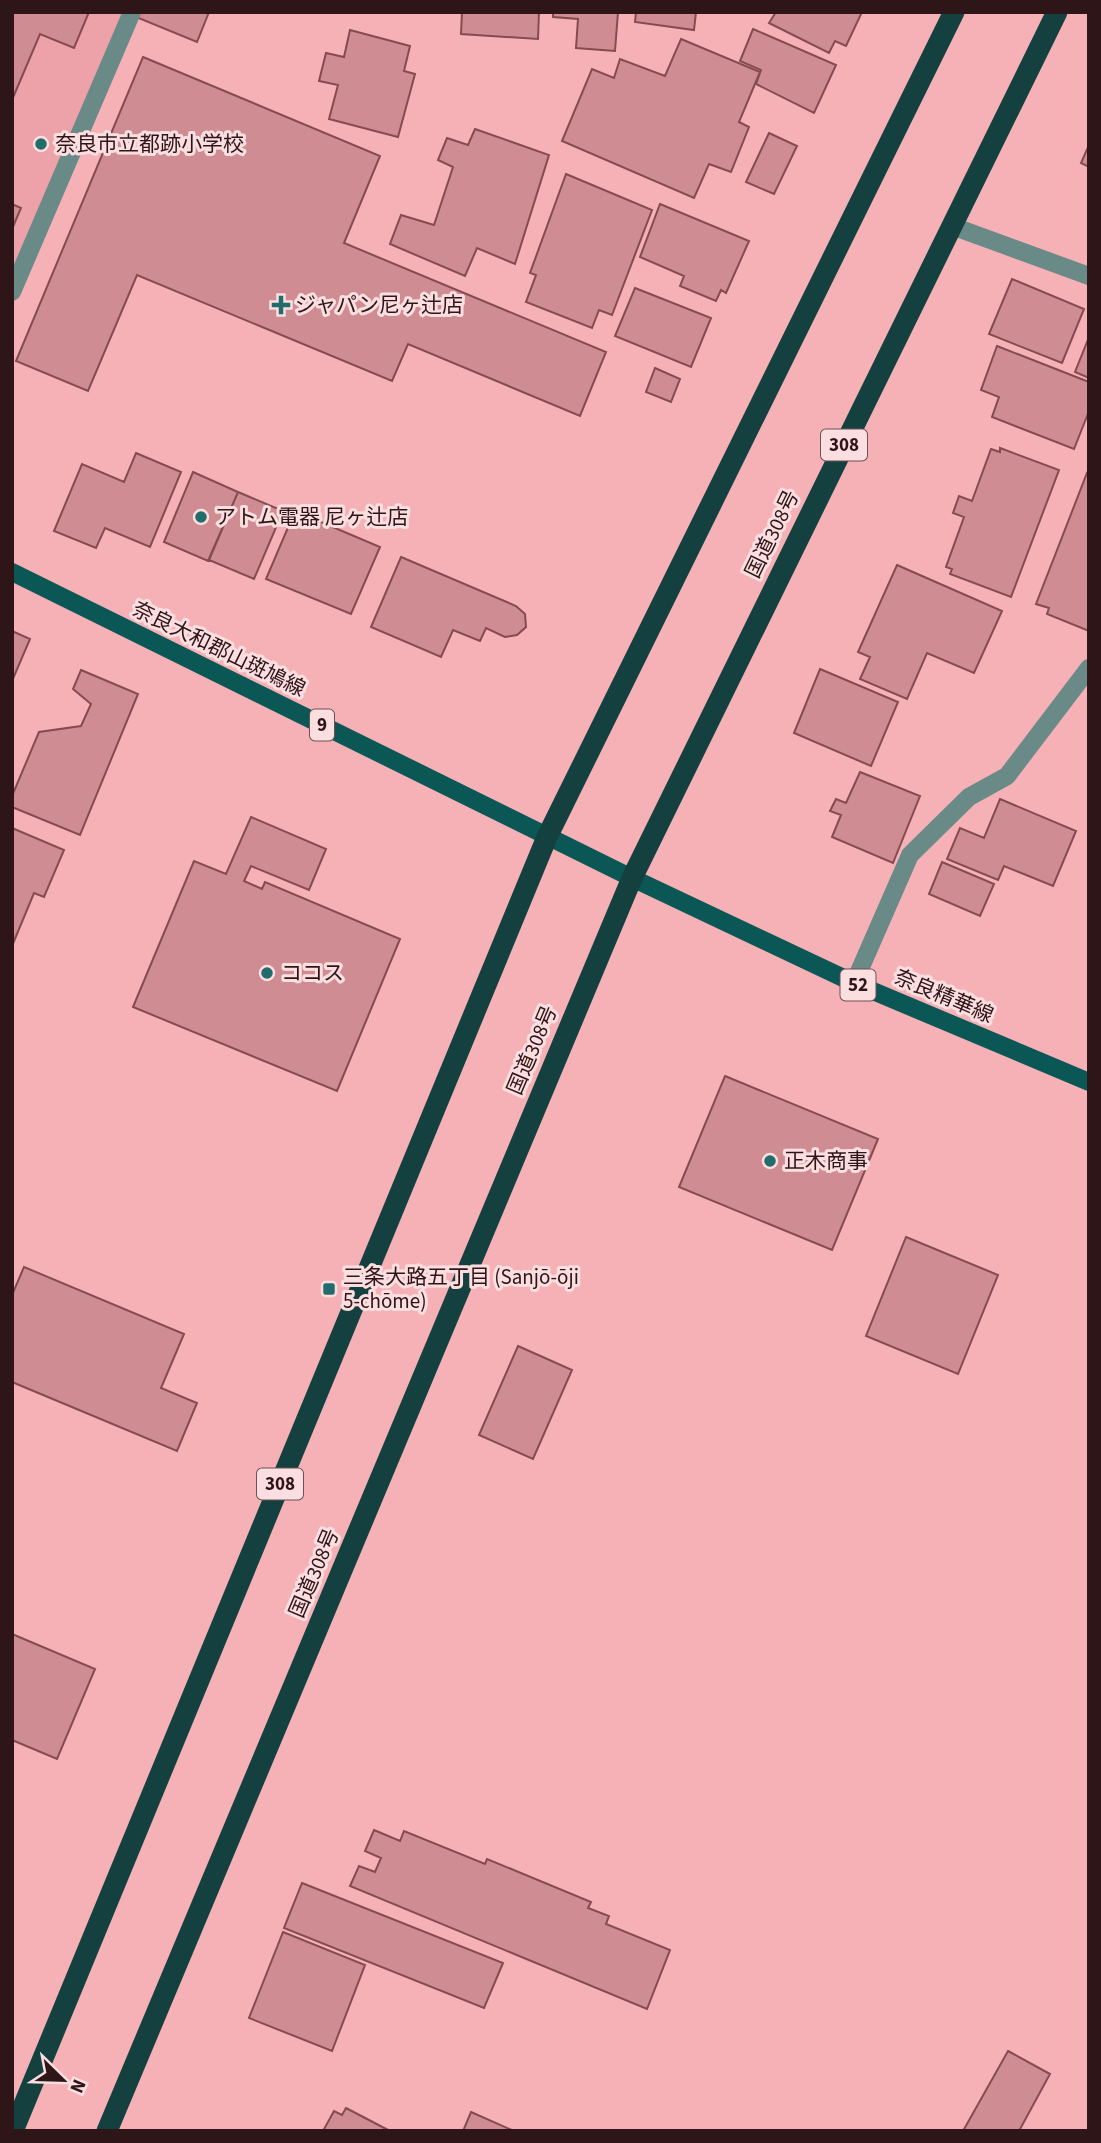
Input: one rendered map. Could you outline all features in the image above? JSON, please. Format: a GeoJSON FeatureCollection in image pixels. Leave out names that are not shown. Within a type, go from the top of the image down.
{"type":"FeatureCollection","features":[{"type":"Feature","properties":{"kind":"highway","name":"308"},"geometry":{"type":"LineString","coordinates":[[13,2131],[547,837],[954,12]]}},
{"type":"Feature","properties":{"kind":"highway","name":"国道308号"},"geometry":{"type":"LineString","coordinates":[[107,2131],[632,878],[1057,12]]}},
{"type":"Feature","properties":{"kind":"main road","name":"奈良大和郡山斑鳩線"},"geometry":{"type":"LineString","coordinates":[[12,572],[632,878]]}},
{"type":"Feature","properties":{"kind":"main road","name":"奈良精華線"},"geometry":{"type":"LineString","coordinates":[[632,878],[854,983],[1089,1082]]}},
{"type":"Feature","properties":{"kind":"street"},"geometry":{"type":"LineString","coordinates":[[12,292],[132,12]]}},
{"type":"Feature","properties":{"kind":"street"},"geometry":{"type":"LineString","coordinates":[[952,226],[1089,276]]}},
{"type":"Feature","properties":{"kind":"street"},"geometry":{"type":"LineString","coordinates":[[854,983],[910,855],[969,797],[1007,775],[1089,668]]}},
{"type":"Feature","properties":{"kind":"shaded area","name":"奈良市立都跡小学校"},"geometry":{"type":"Polygon","coordinates":[[[12,12],[126,12],[12,275],[12,12]]]}},
{"type":"Feature","properties":{"kind":"building"},"geometry":{"type":"Polygon","coordinates":[[[12,12],[89,12],[74,48],[40,34],[12,100],[12,12]]]}},
{"type":"Feature","properties":{"kind":"building"},"geometry":{"type":"Polygon","coordinates":[[[138,12],[209,12],[197,42],[136,17],[138,12]]]}},
{"type":"Feature","properties":{"kind":"building"},"geometry":{"type":"Polygon","coordinates":[[[462,12],[539,12],[538,39],[461,34],[462,12]]]}},
{"type":"Feature","properties":{"kind":"building"},"geometry":{"type":"Polygon","coordinates":[[[553,12],[618,12],[615,51],[576,48],[578,19],[553,17],[553,12]]]}},
{"type":"Feature","properties":{"kind":"building"},"geometry":{"type":"Polygon","coordinates":[[[636,12],[696,12],[694,30],[635,22],[636,12]]]}},
{"type":"Feature","properties":{"kind":"building"},"geometry":{"type":"Polygon","coordinates":[[[776,12],[862,12],[846,46],[835,41],[829,53],[769,23],[776,12]]]}},
{"type":"Feature","properties":{"kind":"building"},"geometry":{"type":"Polygon","coordinates":[[[753,29],[836,65],[814,113],[756,84],[761,70],[740,61],[753,29]]]}},
{"type":"Feature","properties":{"kind":"building"},"geometry":{"type":"Polygon","coordinates":[[[350,30],[410,46],[404,71],[415,74],[398,137],[329,119],[338,85],[319,81],[326,53],[344,57],[350,30]]]}},
{"type":"Feature","properties":{"kind":"building"},"geometry":{"type":"Polygon","coordinates":[[[681,39],[760,72],[739,122],[749,127],[731,172],[709,164],[694,198],[562,141],[592,69],[614,78],[620,59],[665,76],[681,39]]]}},
{"type":"Feature","properties":{"kind":"building"},"geometry":{"type":"Polygon","coordinates":[[[143,57],[380,156],[344,243],[606,352],[580,416],[408,344],[392,381],[137,275],[88,391],[16,361],[143,57]]]}},
{"type":"Feature","properties":{"kind":"building"},"geometry":{"type":"Polygon","coordinates":[[[475,129],[549,155],[515,264],[477,248],[465,276],[390,244],[401,215],[434,225],[453,167],[438,160],[447,138],[468,145],[475,129]]]}},
{"type":"Feature","properties":{"kind":"building"},"geometry":{"type":"Polygon","coordinates":[[[769,133],[797,146],[774,194],[746,182],[769,133]]]}},
{"type":"Feature","properties":{"kind":"building"},"geometry":{"type":"Polygon","coordinates":[[[1089,145],[1089,167],[1081,163],[1089,145]]]}},
{"type":"Feature","properties":{"kind":"building"},"geometry":{"type":"Polygon","coordinates":[[[566,174],[652,210],[612,315],[599,310],[592,328],[526,302],[536,275],[530,273],[566,174]]]}},
{"type":"Feature","properties":{"kind":"building"},"geometry":{"type":"Polygon","coordinates":[[[12,204],[21,208],[12,229],[12,204]]]}},
{"type":"Feature","properties":{"kind":"building"},"geometry":{"type":"Polygon","coordinates":[[[660,204],[749,241],[726,293],[721,290],[716,301],[680,286],[684,276],[640,257],[660,204]]]}},
{"type":"Feature","properties":{"kind":"building"},"geometry":{"type":"Polygon","coordinates":[[[1012,279],[1084,309],[1062,363],[989,334],[1012,279]]]}},
{"type":"Feature","properties":{"kind":"building"},"geometry":{"type":"Polygon","coordinates":[[[635,288],[711,318],[691,367],[615,336],[635,288]]]}},
{"type":"Feature","properties":{"kind":"building"},"geometry":{"type":"Polygon","coordinates":[[[1089,337],[1089,378],[1075,372],[1089,337]]]}},
{"type":"Feature","properties":{"kind":"building"},"geometry":{"type":"Polygon","coordinates":[[[997,346],[1089,382],[1089,411],[1074,449],[992,417],[999,397],[981,390],[997,346]]]}},
{"type":"Feature","properties":{"kind":"building"},"geometry":{"type":"Polygon","coordinates":[[[655,368],[680,379],[671,402],[646,392],[655,368]]]}},
{"type":"Feature","properties":{"kind":"building"},"geometry":{"type":"Polygon","coordinates":[[[1000,448],[1059,470],[1011,597],[950,574],[952,569],[946,567],[964,517],[953,513],[959,496],[972,501],[991,449],[1000,452],[1000,448]]]}},
{"type":"Feature","properties":{"kind":"building"},"geometry":{"type":"Polygon","coordinates":[[[136,453],[181,472],[150,547],[105,528],[96,548],[54,531],[82,464],[124,482],[136,453]]]}},
{"type":"Feature","properties":{"kind":"building","name":"アトム電器 尼ヶ辻店"},"geometry":{"type":"Polygon","coordinates":[[[193,472],[238,492],[208,561],[164,542],[193,472]]]}},
{"type":"Feature","properties":{"kind":"building"},"geometry":{"type":"Polygon","coordinates":[[[1087,473],[1089,631],[1047,614],[1049,608],[1036,604],[1087,473]]]}},
{"type":"Feature","properties":{"kind":"building"},"geometry":{"type":"Polygon","coordinates":[[[238,492],[283,511],[254,579],[209,560],[238,492]]]}},
{"type":"Feature","properties":{"kind":"building"},"geometry":{"type":"Polygon","coordinates":[[[295,511],[380,547],[351,614],[266,579],[295,511]]]}},
{"type":"Feature","properties":{"kind":"building"},"geometry":{"type":"Polygon","coordinates":[[[401,557],[516,606],[525,614],[526,627],[517,635],[505,637],[486,628],[480,641],[453,630],[441,657],[371,627],[401,557]]]}},
{"type":"Feature","properties":{"kind":"building"},"geometry":{"type":"Polygon","coordinates":[[[897,565],[1002,611],[974,673],[927,653],[907,699],[860,679],[870,657],[858,652],[897,565]]]}},
{"type":"Feature","properties":{"kind":"building"},"geometry":{"type":"Polygon","coordinates":[[[12,631],[30,639],[12,681],[12,631]]]}},
{"type":"Feature","properties":{"kind":"building"},"geometry":{"type":"Polygon","coordinates":[[[820,669],[898,702],[871,766],[794,733],[820,669]]]}},
{"type":"Feature","properties":{"kind":"building"},"geometry":{"type":"Polygon","coordinates":[[[81,670],[138,694],[80,835],[12,807],[12,796],[39,732],[81,726],[91,704],[73,689],[81,670]]]}},
{"type":"Feature","properties":{"kind":"building"},"geometry":{"type":"Polygon","coordinates":[[[860,772],[920,796],[893,863],[832,837],[841,815],[830,811],[836,799],[846,803],[860,772]]]}},
{"type":"Feature","properties":{"kind":"building"},"geometry":{"type":"Polygon","coordinates":[[[1000,799],[1076,831],[1053,886],[1004,866],[998,880],[947,859],[960,828],[984,838],[1000,799]]]}},
{"type":"Feature","properties":{"kind":"building","name":"ココス"},"geometry":{"type":"Polygon","coordinates":[[[251,817],[326,849],[309,890],[251,866],[244,881],[262,889],[265,882],[400,939],[337,1091],[133,1007],[194,861],[226,874],[251,817]]]}},
{"type":"Feature","properties":{"kind":"building"},"geometry":{"type":"Polygon","coordinates":[[[12,828],[64,850],[44,897],[34,893],[12,946],[12,828]]]}},
{"type":"Feature","properties":{"kind":"building"},"geometry":{"type":"Polygon","coordinates":[[[942,862],[994,884],[980,916],[929,894],[942,862]]]}},
{"type":"Feature","properties":{"kind":"building"},"geometry":{"type":"Polygon","coordinates":[[[725,1076],[878,1139],[832,1250],[679,1187],[725,1076]]]}},
{"type":"Feature","properties":{"kind":"building"},"geometry":{"type":"Polygon","coordinates":[[[906,1237],[998,1275],[958,1374],[866,1336],[906,1237]]]}},
{"type":"Feature","properties":{"kind":"building"},"geometry":{"type":"Polygon","coordinates":[[[24,1267],[184,1334],[161,1388],[197,1403],[177,1451],[12,1382],[12,1295],[24,1267]]]}},
{"type":"Feature","properties":{"kind":"building"},"geometry":{"type":"Polygon","coordinates":[[[518,1346],[572,1370],[533,1459],[479,1435],[518,1346]]]}},
{"type":"Feature","properties":{"kind":"building"},"geometry":{"type":"Polygon","coordinates":[[[12,1634],[95,1669],[57,1759],[12,1740],[12,1634]]]}},
{"type":"Feature","properties":{"kind":"building"},"geometry":{"type":"Polygon","coordinates":[[[374,1830],[400,1841],[404,1831],[485,1864],[487,1859],[591,1902],[588,1908],[609,1916],[606,1924],[670,1950],[647,2009],[350,1886],[359,1866],[375,1872],[381,1858],[365,1851],[374,1830]]]}},
{"type":"Feature","properties":{"kind":"building"},"geometry":{"type":"Polygon","coordinates":[[[302,1883],[503,1963],[484,2008],[284,1928],[302,1883]]]}},
{"type":"Feature","properties":{"kind":"building"},"geometry":{"type":"Polygon","coordinates":[[[283,1932],[365,1965],[332,2051],[249,2018],[283,1932]]]}},
{"type":"Feature","properties":{"kind":"building"},"geometry":{"type":"Polygon","coordinates":[[[1008,2051],[1050,2074],[1019,2131],[963,2131],[1008,2051]]]}},
{"type":"Feature","properties":{"kind":"building"},"geometry":{"type":"Polygon","coordinates":[[[346,2108],[390,2131],[323,2131],[334,2111],[342,2115],[346,2108]]]}},
{"type":"Feature","properties":{"kind":"building"},"geometry":{"type":"Polygon","coordinates":[[[471,2112],[514,2131],[463,2131],[471,2112]]]}},
{"type":"Feature","properties":{"kind":"place","name":"奈良市立都跡小学校"},"geometry":{"type":"Point","coordinates":[41,144]}},
{"type":"Feature","properties":{"kind":"place","name":"ジャパン尼ヶ辻店"},"geometry":{"type":"Point","coordinates":[281,305]}},
{"type":"Feature","properties":{"kind":"place","name":"アトム電器 尼ヶ辻店"},"geometry":{"type":"Point","coordinates":[201,517]}},
{"type":"Feature","properties":{"kind":"place","name":"ココス"},"geometry":{"type":"Point","coordinates":[267,973]}},
{"type":"Feature","properties":{"kind":"place","name":"正木商事"},"geometry":{"type":"Point","coordinates":[770,1161]}},
{"type":"Feature","properties":{"kind":"place","name":"三条大路五丁目 (Sanjō-ōji 5-chōme)"},"geometry":{"type":"Point","coordinates":[329,1289]}}]}
